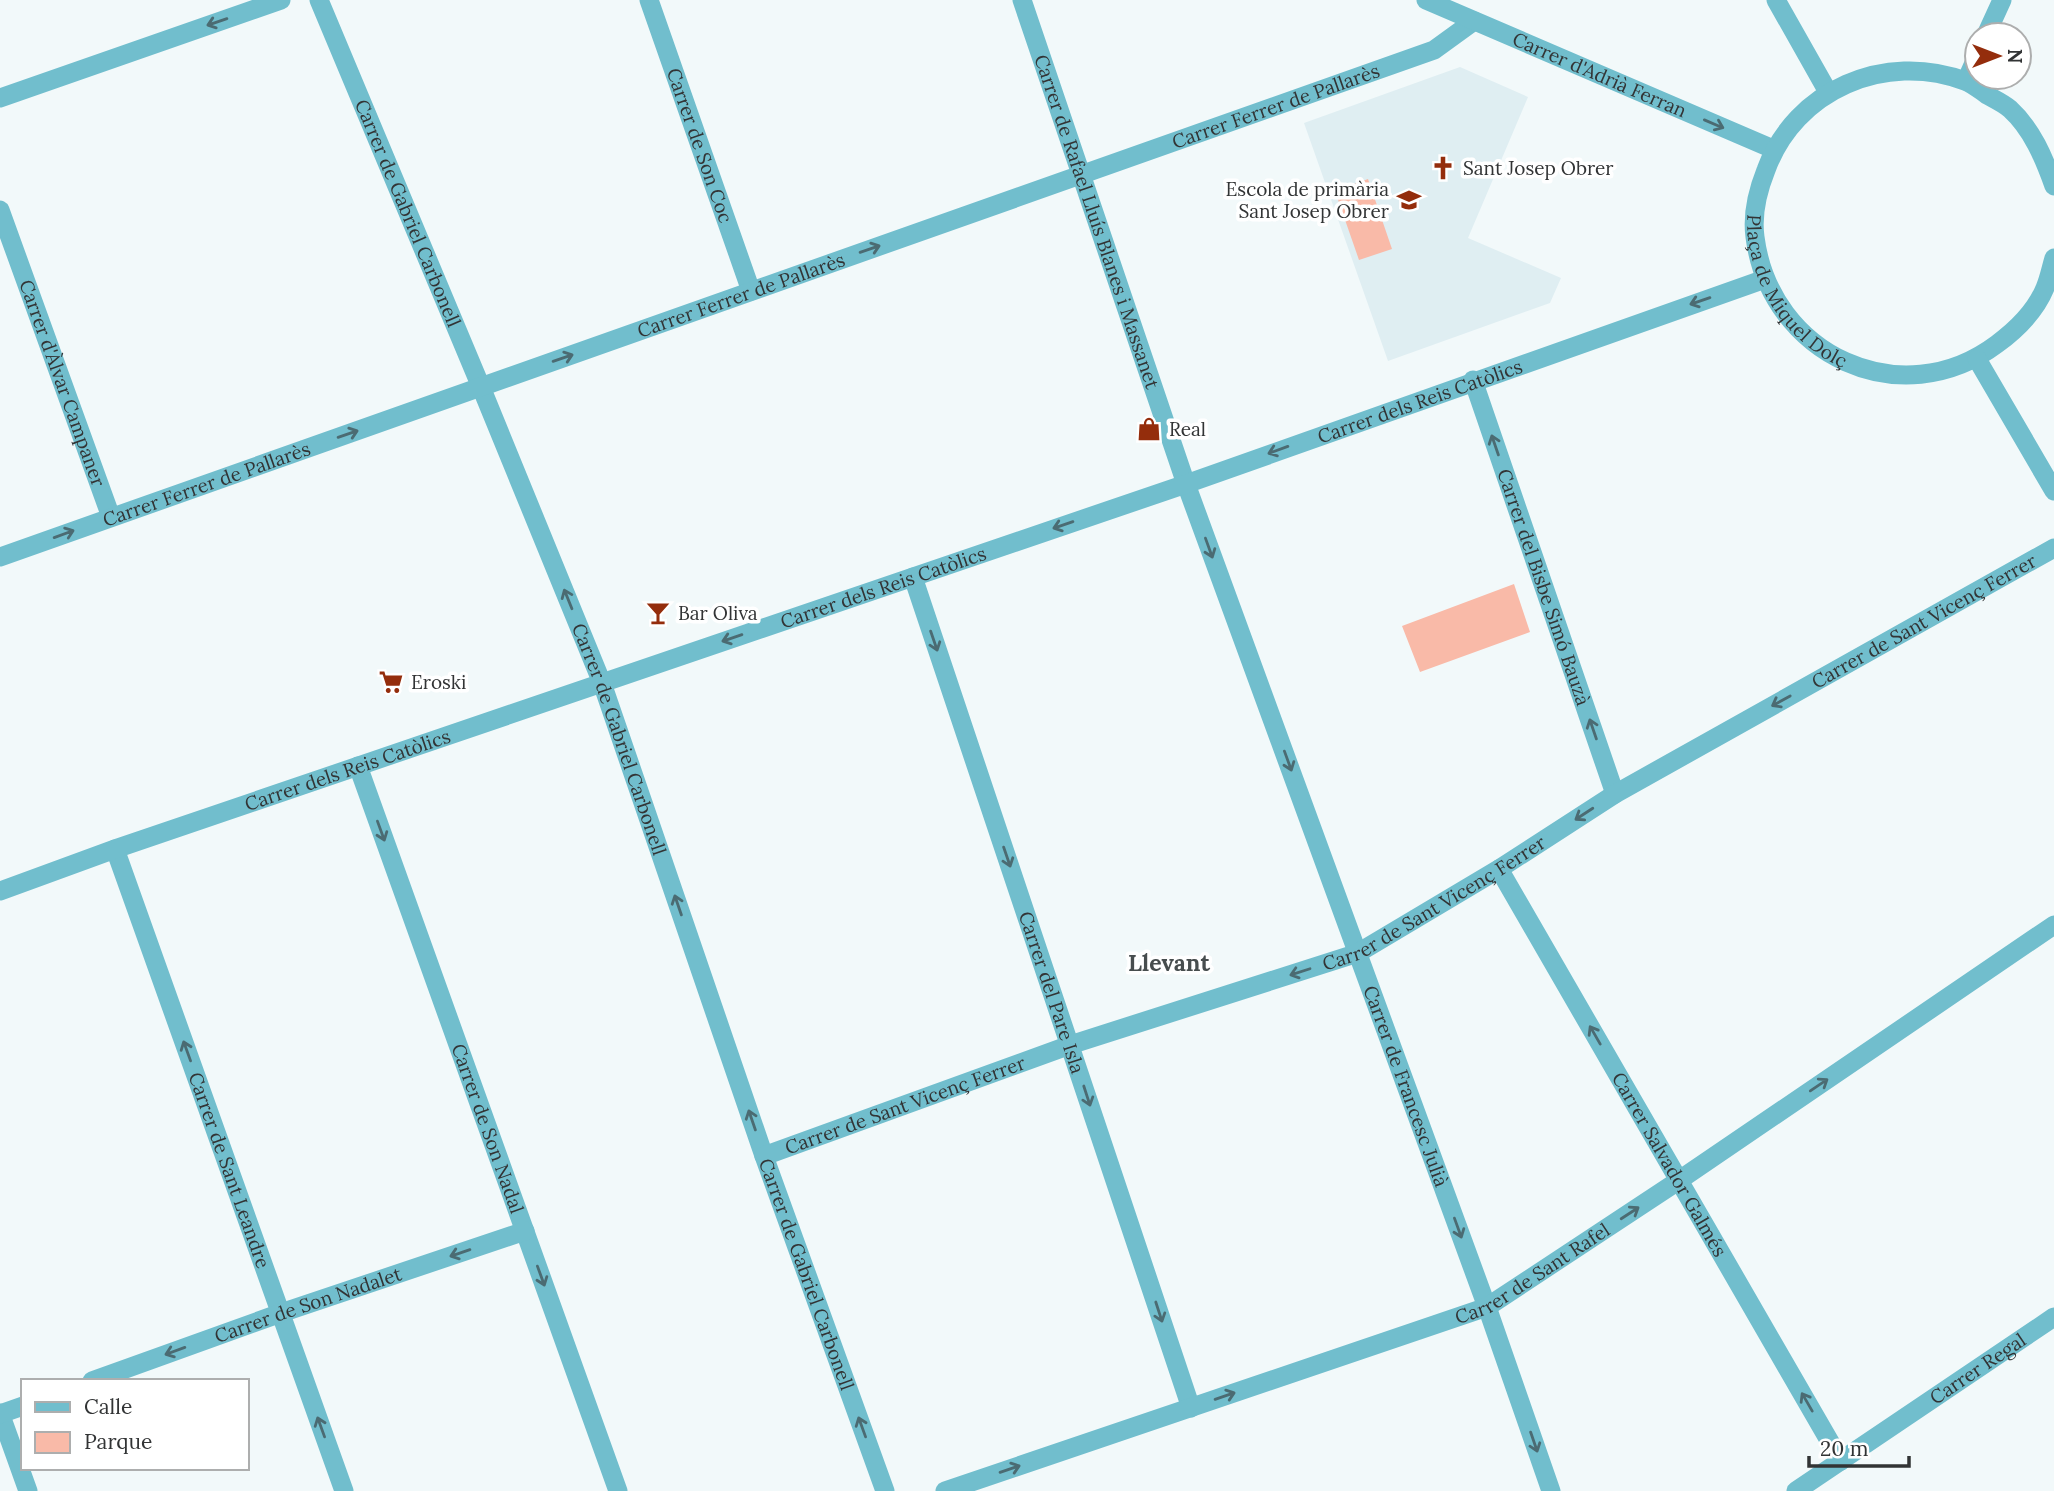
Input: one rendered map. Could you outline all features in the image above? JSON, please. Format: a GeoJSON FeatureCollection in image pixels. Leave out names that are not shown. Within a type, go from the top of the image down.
{"type":"FeatureCollection","features":[{"type":"Feature","properties":{"kind":"street"},"geometry":{"type":"LineString","coordinates":[[0,98],[281,0]]}},
{"type":"Feature","properties":{"kind":"street","name":"Carrer de Gabriel Carbonell"},"geometry":{"type":"LineString","coordinates":[[319,0],[602,683],[764,1156],[885,1491]]}},
{"type":"Feature","properties":{"kind":"street","name":"Carrer de Son Coc"},"geometry":{"type":"LineString","coordinates":[[649,0],[751,291]]}},
{"type":"Feature","properties":{"kind":"street","name":"Carrer de Rafael Lluís Blanes i Massanet"},"geometry":{"type":"LineString","coordinates":[[1022,0],[1185,484]]}},
{"type":"Feature","properties":{"kind":"street","name":"Carrer d'Adrià Ferran"},"geometry":{"type":"LineString","coordinates":[[1426,0],[1773,149]]}},
{"type":"Feature","properties":{"kind":"street"},"geometry":{"type":"LineString","coordinates":[[1776,0],[1828,92]]}},
{"type":"Feature","properties":{"kind":"street"},"geometry":{"type":"LineString","coordinates":[[1992,21],[2002,0]]}},
{"type":"Feature","properties":{"kind":"street","name":"Carrer Ferrer de Pallarès"},"geometry":{"type":"LineString","coordinates":[[0,557],[1434,50],[1474,21]]}},
{"type":"Feature","properties":{"kind":"street","name":"Plaça de Miquel Dolç"},"geometry":{"type":"LineString","coordinates":[[1963,80],[1920,70],[1872,74],[1828,92],[1797,117],[1773,149],[1758,191],[1755,235],[1765,279],[1791,323],[1830,355],[1878,373],[1929,374],[1977,359],[2016,330],[2044,291],[2054,258]]}},
{"type":"Feature","properties":{"kind":"street","name":"Plaça de Miquel Dolç"},"geometry":{"type":"LineString","coordinates":[[1982,91],[2010,109],[2048,146],[2054,186]]}},
{"type":"Feature","properties":{"kind":"street","name":"Carrer d'Àlvar Campaner"},"geometry":{"type":"LineString","coordinates":[[0,210],[111,517]]}},
{"type":"Feature","properties":{"kind":"street","name":"Carrer dels Reis Catòlics"},"geometry":{"type":"LineString","coordinates":[[0,891],[115,849],[1185,484],[1765,279]]}},
{"type":"Feature","properties":{"kind":"street"},"geometry":{"type":"LineString","coordinates":[[1977,359],[2054,491]]}},
{"type":"Feature","properties":{"kind":"street","name":"Carrer del Bisbe Simó Bauzà"},"geometry":{"type":"LineString","coordinates":[[1473,380],[1615,794]]}},
{"type":"Feature","properties":{"kind":"street","name":"Carrer de Francesc Julià"},"geometry":{"type":"LineString","coordinates":[[1185,484],[1487,1307],[1551,1491]]}},
{"type":"Feature","properties":{"kind":"street","name":"Carrer de Sant Vicenç Ferrer"},"geometry":{"type":"LineString","coordinates":[[764,1156],[1070,1045],[1358,953],[1499,869],[1615,794],[2054,548]]}},
{"type":"Feature","properties":{"kind":"street","name":"Carrer del Pare Isla"},"geometry":{"type":"LineString","coordinates":[[913,576],[1191,1408]]}},
{"type":"Feature","properties":{"kind":"street","name":"Carrer de Son Nadal"},"geometry":{"type":"LineString","coordinates":[[358,766],[618,1491]]}},
{"type":"Feature","properties":{"kind":"street","name":"Carrer de Sant Leandre"},"geometry":{"type":"LineString","coordinates":[[115,849],[344,1491]]}},
{"type":"Feature","properties":{"kind":"street","name":"Carrer Salvador Galmés"},"geometry":{"type":"LineString","coordinates":[[1499,869],[1842,1461]]}},
{"type":"Feature","properties":{"kind":"street","name":"Carrer de Sant Rafel"},"geometry":{"type":"LineString","coordinates":[[945,1491],[1487,1307],[1678,1181],[2054,925]]}},
{"type":"Feature","properties":{"kind":"street","name":"Carrer de Son Nadalet"},"geometry":{"type":"LineString","coordinates":[[98,1379],[281,1313],[524,1231]]}},
{"type":"Feature","properties":{"kind":"street","name":"Carrer Regal"},"geometry":{"type":"LineString","coordinates":[[1797,1491],[2054,1317]]}},
{"type":"Feature","properties":{"kind":"street"},"geometry":{"type":"LineString","coordinates":[[21,1407],[0,1414],[28,1491]]}},
{"type":"Feature","properties":{"kind":"shaded area","name":"Escola de primària Sant Josep Obrer"},"geometry":{"type":"Polygon","coordinates":[[[1460,67],[1528,97],[1468,238],[1561,278],[1550,303],[1388,361],[1304,123],[1460,67]]]}},
{"type":"Feature","properties":{"kind":"green space"},"geometry":{"type":"Polygon","coordinates":[[[1368,179],[1392,249],[1359,260],[1335,191],[1368,179]]]}},
{"type":"Feature","properties":{"kind":"green space"},"geometry":{"type":"Polygon","coordinates":[[[1514,584],[1530,632],[1420,672],[1402,626],[1514,584]]]}},
{"type":"Feature","properties":{"kind":"place","name":"Sant Josep Obrer"},"geometry":{"type":"Point","coordinates":[1443,168]}},
{"type":"Feature","properties":{"kind":"place","name":"Escola de primària Sant Josep Obrer"},"geometry":{"type":"Point","coordinates":[1409,200]}},
{"type":"Feature","properties":{"kind":"place","name":"Real"},"geometry":{"type":"Point","coordinates":[1149,429]}},
{"type":"Feature","properties":{"kind":"place","name":"Bar Oliva"},"geometry":{"type":"Point","coordinates":[658,613]}},
{"type":"Feature","properties":{"kind":"place","name":"Eroski"},"geometry":{"type":"Point","coordinates":[391,682]}},
{"type":"Feature","properties":{"kind":"district","name":"Llevant"},"geometry":{"type":"Point","coordinates":[1169,963]}}]}
